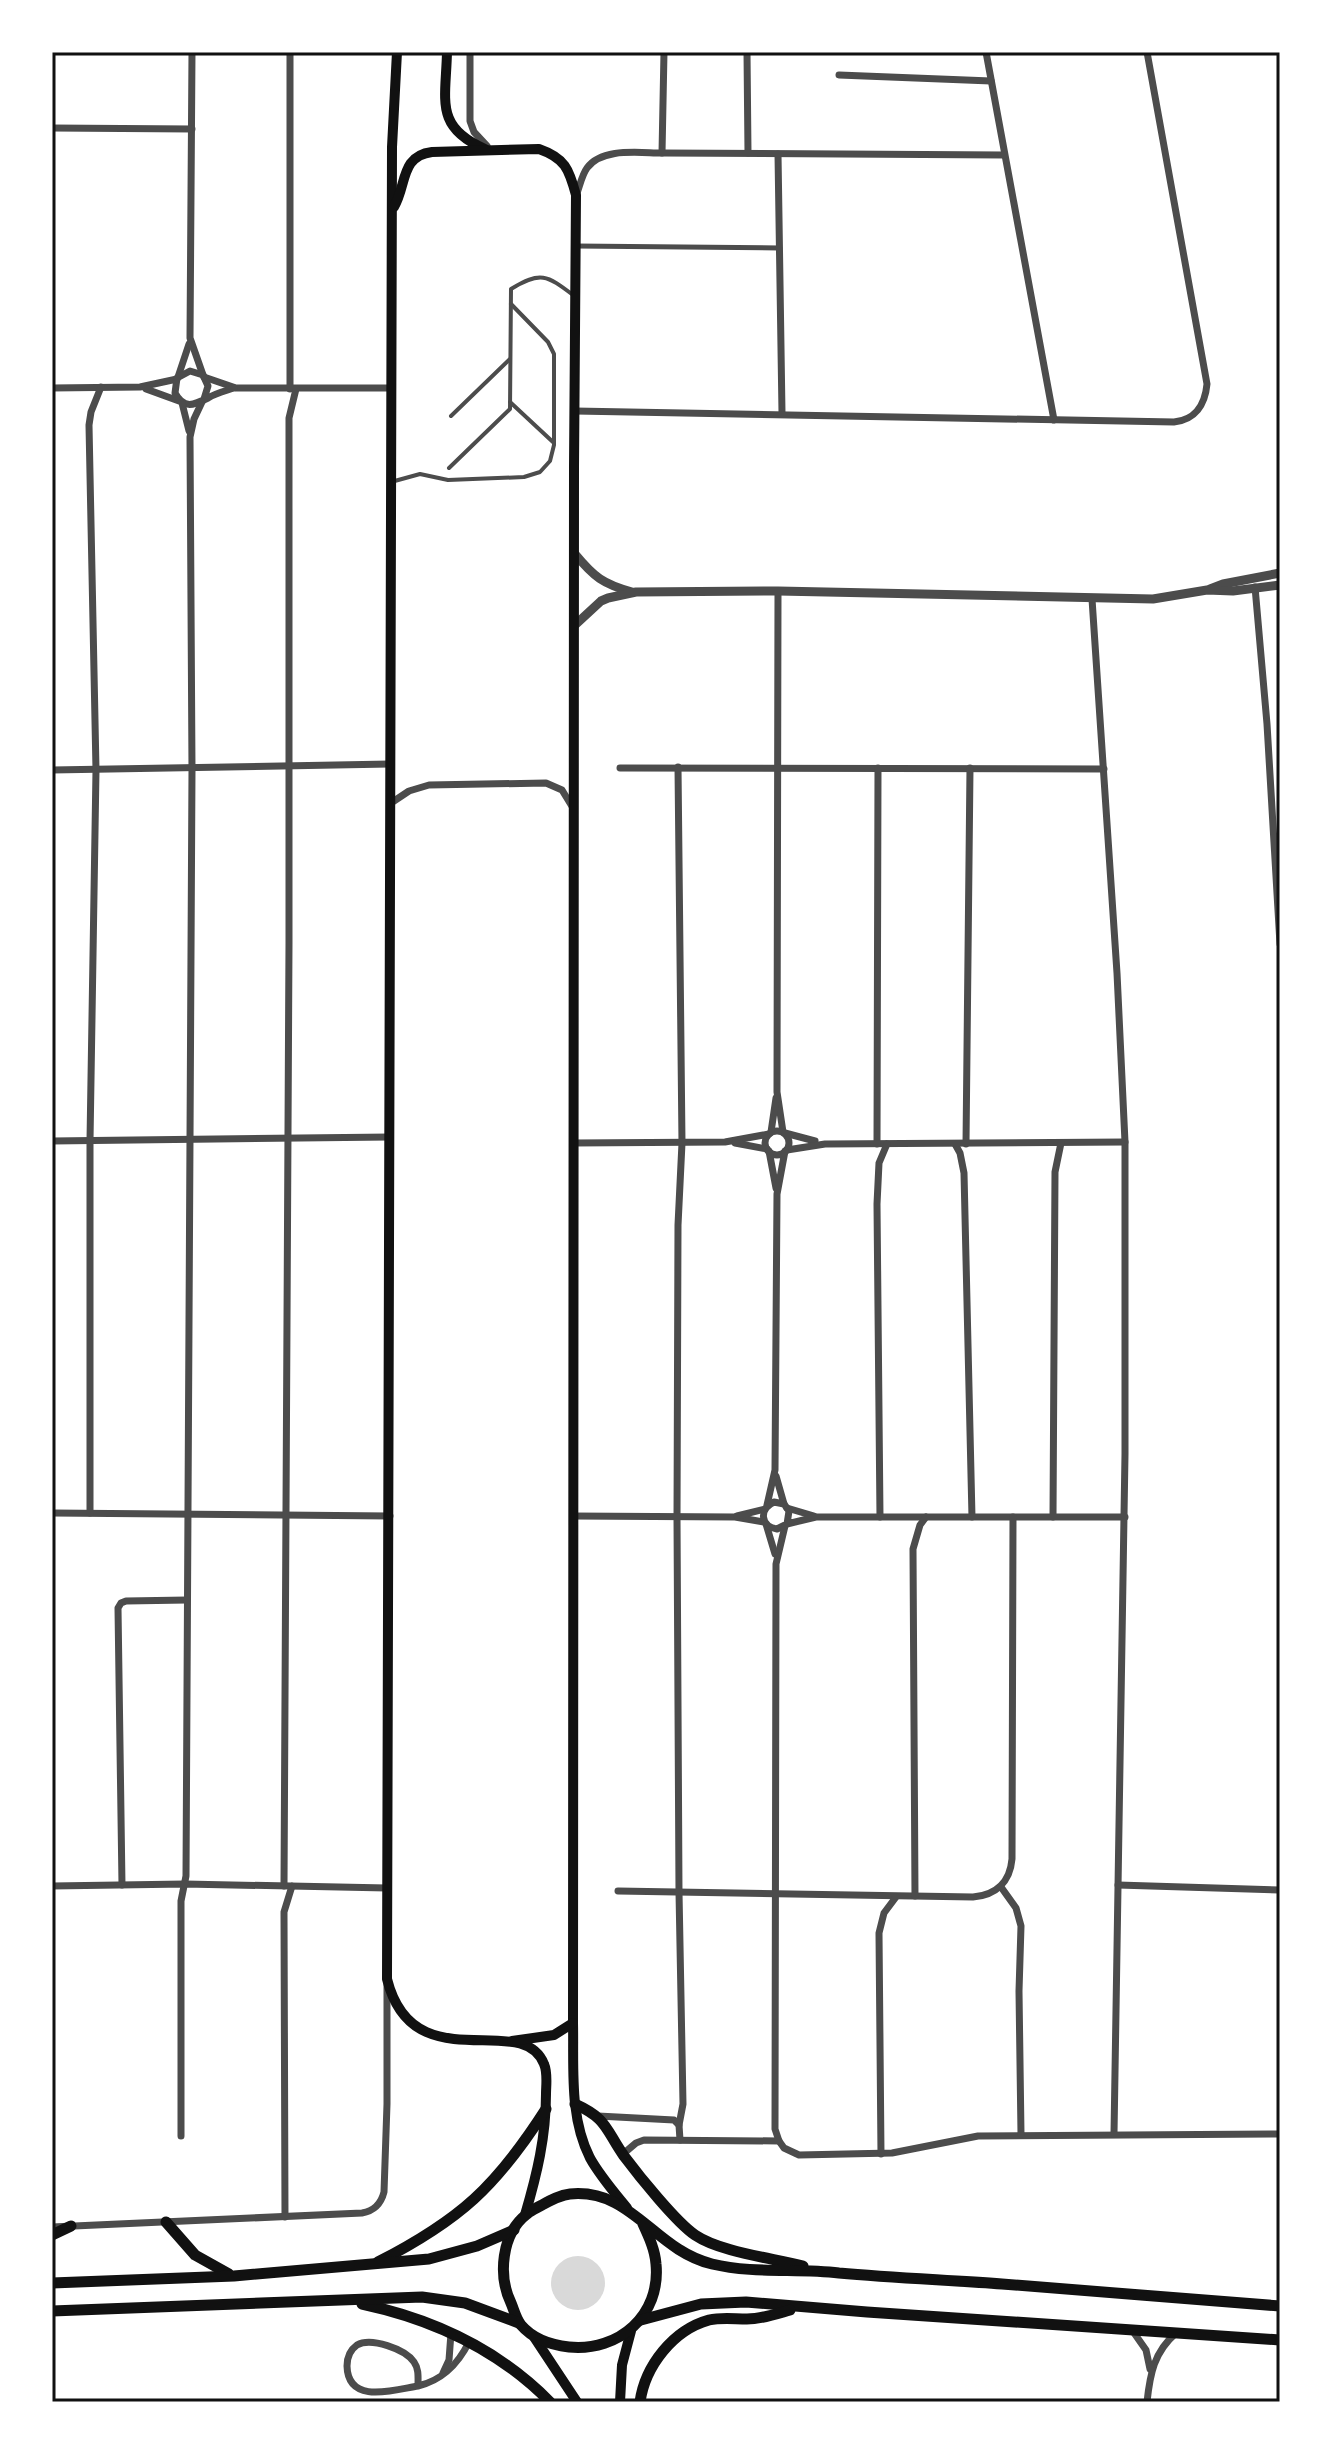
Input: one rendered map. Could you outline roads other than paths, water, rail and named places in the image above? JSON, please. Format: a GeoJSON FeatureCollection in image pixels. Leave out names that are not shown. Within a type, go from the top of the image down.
{"type":"FeatureCollection","features":[{"type":"Feature","properties":{"kind":"main road"},"geometry":{"type":"LineString","coordinates":[[397,52],[392,147],[387,1979],[391,1997],[400,2013],[413,2026],[430,2035],[447,2039],[510,2041],[554,2035],[573,2023]]}},
{"type":"Feature","properties":{"kind":"main road"},"geometry":{"type":"LineString","coordinates":[[447,52],[446,103],[452,126],[468,141],[491,151]]}},
{"type":"Feature","properties":{"kind":"main road"},"geometry":{"type":"LineString","coordinates":[[393,208],[402,190],[406,167],[417,156],[432,152],[539,149],[563,162],[576,195],[573,2023],[575,2104],[580,2132],[590,2158],[606,2182],[643,2224],[675,2248],[711,2263],[760,2270],[822,2271],[1280,2306]]}},
{"type":"Feature","properties":{"kind":"main road"},"geometry":{"type":"LineString","coordinates":[[510,2041],[533,2050],[544,2064],[546,2109],[542,2152],[525,2215],[514,2230],[505,2253],[502,2276],[519,2323]]}},
{"type":"Feature","properties":{"kind":"main road"},"geometry":{"type":"LineString","coordinates":[[575,2104],[598,2116],[623,2154],[695,2236],[714,2244],[822,2271]]}},
{"type":"Feature","properties":{"kind":"main road"},"geometry":{"type":"LineString","coordinates":[[372,2264],[422,2239],[458,2214],[505,2168],[546,2109]]}},
{"type":"Feature","properties":{"kind":"main road"},"geometry":{"type":"LineString","coordinates":[[525,2215],[567,2194],[589,2193],[609,2198],[628,2209]]}},
{"type":"Feature","properties":{"kind":"main road"},"geometry":{"type":"LineString","coordinates":[[166,2222],[195,2255],[234,2276]]}},
{"type":"Feature","properties":{"kind":"main road"},"geometry":{"type":"LineString","coordinates":[[620,2402],[622,2365],[656,2284],[652,2244],[643,2224]]}},
{"type":"Feature","properties":{"kind":"main road"},"geometry":{"type":"LineString","coordinates":[[52,2235],[71,2226]]}},
{"type":"Feature","properties":{"kind":"main road"},"geometry":{"type":"LineString","coordinates":[[52,2283],[234,2276],[429,2259],[453,2254],[514,2230]]}},
{"type":"Feature","properties":{"kind":"main road"},"geometry":{"type":"LineString","coordinates":[[52,2311],[401,2297],[444,2299],[485,2309],[519,2323],[534,2337],[577,2402]]}},
{"type":"Feature","properties":{"kind":"main road"},"geometry":{"type":"LineString","coordinates":[[346,2300],[393,2310],[451,2333],[520,2374],[550,2402]]}},
{"type":"Feature","properties":{"kind":"main road"},"geometry":{"type":"LineString","coordinates":[[534,2337],[558,2346],[584,2349],[609,2343],[637,2325],[701,2304],[746,2302],[1280,2340]]}},
{"type":"Feature","properties":{"kind":"main road"},"geometry":{"type":"LineString","coordinates":[[640,2402],[650,2368],[669,2345],[692,2328],[711,2320],[755,2319],[799,2307]]}},
{"type":"Feature","properties":{"kind":"street"},"geometry":{"type":"LineString","coordinates":[[190,437],[174,388],[190,338],[192,52]]}},
{"type":"Feature","properties":{"kind":"street"},"geometry":{"type":"LineString","coordinates":[[285,2217],[289,418],[293,389],[290,52]]}},
{"type":"Feature","properties":{"kind":"street"},"geometry":{"type":"LineString","coordinates":[[470,52],[470,121],[474,132],[491,151]]}},
{"type":"Feature","properties":{"kind":"street"},"geometry":{"type":"LineString","coordinates":[[662,153],[664,52]]}},
{"type":"Feature","properties":{"kind":"street"},"geometry":{"type":"LineString","coordinates":[[747,52],[748,153]]}},
{"type":"Feature","properties":{"kind":"street"},"geometry":{"type":"LineString","coordinates":[[986,52],[1054,420]]}},
{"type":"Feature","properties":{"kind":"street"},"geometry":{"type":"LineString","coordinates":[[575,411],[1054,420],[1182,421],[1193,416],[1206,396],[1204,369],[1147,52]]}},
{"type":"Feature","properties":{"kind":"street"},"geometry":{"type":"LineString","coordinates":[[839,75],[991,81]]}},
{"type":"Feature","properties":{"kind":"street"},"geometry":{"type":"LineString","coordinates":[[52,128],[192,129]]}},
{"type":"Feature","properties":{"kind":"street"},"geometry":{"type":"LineString","coordinates":[[576,195],[587,168],[594,160],[604,156],[662,153],[1004,155]]}},
{"type":"Feature","properties":{"kind":"street"},"geometry":{"type":"LineString","coordinates":[[778,154],[782,413]]}},
{"type":"Feature","properties":{"kind":"street"},"geometry":{"type":"LineString","coordinates":[[575,246],[780,248]]}},
{"type":"Feature","properties":{"kind":"street"},"geometry":{"type":"LineString","coordinates":[[181,2136],[192,769],[190,437],[194,419],[208,391],[190,338]]}},
{"type":"Feature","properties":{"kind":"street"},"geometry":{"type":"LineString","coordinates":[[52,388],[140,387],[178,378],[190,371],[236,388],[392,388]]}},
{"type":"Feature","properties":{"kind":"street"},"geometry":{"type":"LineString","coordinates":[[90,1513],[90,1141],[96,770],[89,425],[101,387]]}},
{"type":"Feature","properties":{"kind":"street"},"geometry":{"type":"LineString","coordinates":[[140,387],[192,406],[236,388]]}},
{"type":"Feature","properties":{"kind":"street"},"geometry":{"type":"LineString","coordinates":[[575,554],[599,580],[636,592],[778,591],[1153,599],[1255,584],[1280,585]]}},
{"type":"Feature","properties":{"kind":"street"},"geometry":{"type":"LineString","coordinates":[[1255,584],[1280,573]]}},
{"type":"Feature","properties":{"kind":"street"},"geometry":{"type":"LineString","coordinates":[[1255,584],[1280,944]]}},
{"type":"Feature","properties":{"kind":"street"},"geometry":{"type":"LineString","coordinates":[[777,1194],[765,1141],[770,1133],[777,1092],[778,591]]}},
{"type":"Feature","properties":{"kind":"street"},"geometry":{"type":"LineString","coordinates":[[575,625],[601,601],[636,592]]}},
{"type":"Feature","properties":{"kind":"street"},"geometry":{"type":"LineString","coordinates":[[1092,599],[1125,1142],[1125,1517],[1114,2134]]}},
{"type":"Feature","properties":{"kind":"street"},"geometry":{"type":"LineString","coordinates":[[52,770],[390,764]]}},
{"type":"Feature","properties":{"kind":"street"},"geometry":{"type":"LineString","coordinates":[[678,767],[682,1143],[678,1241],[677,1517],[683,2104],[680,2140]]}},
{"type":"Feature","properties":{"kind":"street"},"geometry":{"type":"LineString","coordinates":[[620,768],[1104,769]]}},
{"type":"Feature","properties":{"kind":"street"},"geometry":{"type":"LineString","coordinates":[[877,1144],[878,768]]}},
{"type":"Feature","properties":{"kind":"street"},"geometry":{"type":"LineString","coordinates":[[966,1144],[970,768]]}},
{"type":"Feature","properties":{"kind":"street"},"geometry":{"type":"LineString","coordinates":[[391,803],[409,791],[429,785],[546,783],[562,790],[575,810]]}},
{"type":"Feature","properties":{"kind":"street"},"geometry":{"type":"LineString","coordinates":[[777,1092],[784,1133],[789,1141],[777,1194],[775,1470],[765,1508],[765,1523],[776,1564],[775,2129],[779,2141],[784,2148],[799,2155],[881,2154],[963,2138],[1021,2134],[1280,2134]]}},
{"type":"Feature","properties":{"kind":"street"},"geometry":{"type":"LineString","coordinates":[[574,1143],[725,1142],[779,1131],[825,1144]]}},
{"type":"Feature","properties":{"kind":"street"},"geometry":{"type":"LineString","coordinates":[[52,1141],[390,1137]]}},
{"type":"Feature","properties":{"kind":"street"},"geometry":{"type":"LineString","coordinates":[[725,1142],[768,1150],[775,1155],[786,1150],[825,1144],[1125,1142]]}},
{"type":"Feature","properties":{"kind":"street"},"geometry":{"type":"LineString","coordinates":[[1053,1517],[1055,1172],[1061,1143]]}},
{"type":"Feature","properties":{"kind":"street"},"geometry":{"type":"LineString","coordinates":[[880,1517],[877,1188],[879,1163],[887,1144]]}},
{"type":"Feature","properties":{"kind":"street"},"geometry":{"type":"LineString","coordinates":[[955,1144],[964,1173],[972,1517]]}},
{"type":"Feature","properties":{"kind":"street"},"geometry":{"type":"LineString","coordinates":[[775,1470],[790,1516],[776,1564]]}},
{"type":"Feature","properties":{"kind":"street"},"geometry":{"type":"LineString","coordinates":[[735,1517],[774,1502],[816,1517]]}},
{"type":"Feature","properties":{"kind":"street"},"geometry":{"type":"LineString","coordinates":[[52,1513],[390,1516]]}},
{"type":"Feature","properties":{"kind":"street"},"geometry":{"type":"LineString","coordinates":[[573,1516],[735,1517],[765,1523],[773,1529],[816,1517],[1125,1517]]}},
{"type":"Feature","properties":{"kind":"street"},"geometry":{"type":"LineString","coordinates":[[915,1896],[913,1549],[920,1525],[926,1517]]}},
{"type":"Feature","properties":{"kind":"street"},"geometry":{"type":"LineString","coordinates":[[618,1891],[973,1897],[983,1896],[1001,1887],[1009,1874],[1012,1859],[1013,1517]]}},
{"type":"Feature","properties":{"kind":"street"},"geometry":{"type":"LineString","coordinates":[[122,1885],[118,1608],[126,1601],[187,1600]]}},
{"type":"Feature","properties":{"kind":"street"},"geometry":{"type":"LineString","coordinates":[[52,1886],[185,1884],[387,1888]]}},
{"type":"Feature","properties":{"kind":"street"},"geometry":{"type":"LineString","coordinates":[[1118,1885],[1280,1890]]}},
{"type":"Feature","properties":{"kind":"street"},"geometry":{"type":"LineString","coordinates":[[1001,1887],[1016,1908],[1021,1926],[1021,2134]]}},
{"type":"Feature","properties":{"kind":"street"},"geometry":{"type":"LineString","coordinates":[[881,2154],[879,1933],[884,1913],[896,1897]]}},
{"type":"Feature","properties":{"kind":"street"},"geometry":{"type":"LineString","coordinates":[[52,2227],[362,2213],[379,2205],[384,2192],[387,1979]]}},
{"type":"Feature","properties":{"kind":"street"},"geometry":{"type":"LineString","coordinates":[[598,2116],[670,2119],[679,2125]]}},
{"type":"Feature","properties":{"kind":"street"},"geometry":{"type":"LineString","coordinates":[[623,2154],[640,2141],[779,2141]]}},
{"type":"Feature","properties":{"kind":"street"},"geometry":{"type":"LineString","coordinates":[[1266,2305],[1280,2296]]}},
{"type":"Feature","properties":{"kind":"street"},"geometry":{"type":"LineString","coordinates":[[1130,2329],[1146,2350],[1150,2375]]}},
{"type":"Feature","properties":{"kind":"street"},"geometry":{"type":"LineString","coordinates":[[442,2375],[449,2360],[451,2333]]}},
{"type":"Feature","properties":{"kind":"street"},"geometry":{"type":"LineString","coordinates":[[1147,2402],[1150,2375],[1159,2352],[1176,2333]]}},
{"type":"Feature","properties":{"kind":"street"},"geometry":{"type":"LineString","coordinates":[[418,2386],[416,2365],[405,2354],[372,2342],[357,2345],[348,2358],[350,2381],[363,2392],[396,2390],[418,2386],[442,2375],[459,2361],[469,2342]]}},
{"type":"Feature","properties":{"kind":"street"},"geometry":{"type":"LineString","coordinates":[[396,2390],[396,2402]]}},
{"type":"Feature","properties":{"kind":"street"},"geometry":{"type":"LineString","coordinates":[[386,2391],[387,2402]]}},
{"type":"Feature","properties":{"kind":"lane"},"geometry":{"type":"LineString","coordinates":[[449,468],[510,409],[511,289],[539,277],[551,279],[575,297]]}},
{"type":"Feature","properties":{"kind":"lane"},"geometry":{"type":"LineString","coordinates":[[391,482],[420,474],[448,480],[532,476],[550,461],[554,443],[554,354],[548,342],[511,304]]}},
{"type":"Feature","properties":{"kind":"lane"},"geometry":{"type":"LineString","coordinates":[[451,416],[510,359]]}},
{"type":"Feature","properties":{"kind":"lane"},"geometry":{"type":"LineString","coordinates":[[510,402],[554,443]]}}]}
